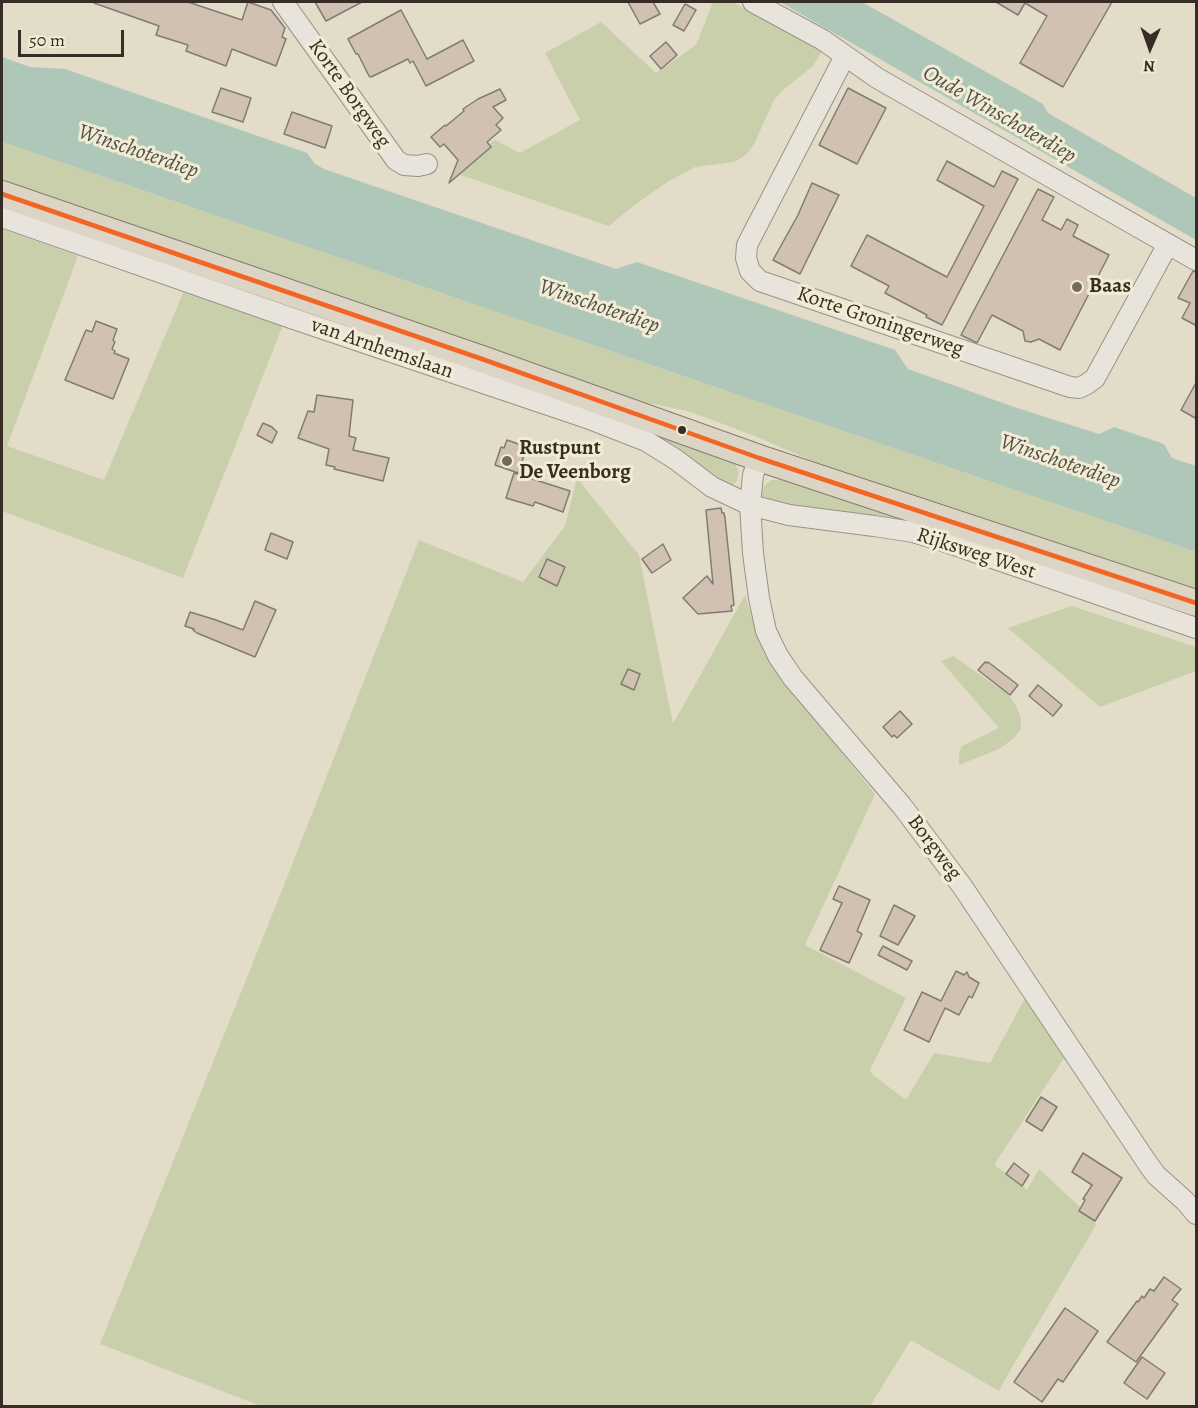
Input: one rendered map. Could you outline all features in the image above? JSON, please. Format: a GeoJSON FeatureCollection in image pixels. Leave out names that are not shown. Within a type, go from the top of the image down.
{"type":"FeatureCollection","features":[{"type":"Feature","properties":{"kind":"main road","name":"Rijksweg West"},"geometry":{"type":"LineString","coordinates":[[2,194],[482,359],[759,458],[1197,603]]}},
{"type":"Feature","properties":{"kind":"street","name":"Korte Borgweg"},"geometry":{"type":"LineString","coordinates":[[283,2],[396,160],[404,165],[427,164]]}},
{"type":"Feature","properties":{"kind":"street"},"geometry":{"type":"LineString","coordinates":[[753,2],[823,40],[877,78],[1197,260]]}},
{"type":"Feature","properties":{"kind":"street","name":"Korte Groningerweg"},"geometry":{"type":"LineString","coordinates":[[845,56],[747,244],[746,258],[750,271],[760,280],[1070,387],[1079,388],[1095,378],[1167,244]]}},
{"type":"Feature","properties":{"kind":"street","name":"van Arnhemslaan"},"geometry":{"type":"LineString","coordinates":[[2,217],[587,418],[646,441],[675,459],[712,487],[750,505]]}},
{"type":"Feature","properties":{"kind":"street","name":"Borgweg"},"geometry":{"type":"LineString","coordinates":[[759,458],[753,475],[750,505],[754,561],[766,632],[777,656],[902,806],[949,868],[1148,1164],[1156,1175],[1197,1214]]}},
{"type":"Feature","properties":{"kind":"street","name":"Rijksweg West"},"geometry":{"type":"LineString","coordinates":[[750,505],[789,515],[913,532],[1197,628]]}},
{"type":"Feature","properties":{"kind":"shaded area"},"geometry":{"type":"Polygon","coordinates":[[[713,2],[733,2],[822,52],[813,66],[774,100],[754,144],[746,155],[734,162],[695,167],[669,181],[609,226],[452,172],[495,140],[520,153],[580,120],[545,53],[601,22],[656,73],[696,45],[713,2]]]}},
{"type":"Feature","properties":{"kind":"shaded area"},"geometry":{"type":"Polygon","coordinates":[[[2,142],[1196,552],[1196,593],[917,499],[812,461],[755,436],[688,411],[628,399],[2,184],[2,142]]]}},
{"type":"Feature","properties":{"kind":"shaded area"},"geometry":{"type":"Polygon","coordinates":[[[2,229],[78,256],[7,446],[104,480],[184,291],[283,325],[183,578],[2,511],[2,229]]]}},
{"type":"Feature","properties":{"kind":"shaded area"},"geometry":{"type":"Polygon","coordinates":[[[634,424],[734,463],[739,471],[737,481],[730,487],[634,424]]]}},
{"type":"Feature","properties":{"kind":"shaded area"},"geometry":{"type":"Polygon","coordinates":[[[577,478],[639,555],[673,724],[745,595],[756,631],[780,675],[875,794],[805,945],[906,998],[870,1070],[873,1075],[906,1100],[934,1053],[990,1063],[1025,998],[1064,1058],[994,1165],[1027,1190],[1039,1169],[1095,1221],[1096,1225],[999,1391],[911,1340],[870,1406],[261,1406],[100,1344],[419,540],[523,582],[565,526],[577,478]]]}},
{"type":"Feature","properties":{"kind":"shaded area"},"geometry":{"type":"Polygon","coordinates":[[[792,479],[902,522],[765,503],[761,493],[765,485],[772,480],[792,479]]]}},
{"type":"Feature","properties":{"kind":"shaded area"},"geometry":{"type":"Polygon","coordinates":[[[1072,606],[1196,647],[1196,671],[1100,707],[1008,628],[1072,606]]]}},
{"type":"Feature","properties":{"kind":"shaded area"},"geometry":{"type":"Polygon","coordinates":[[[953,656],[1008,694],[1021,718],[1021,729],[1013,739],[999,749],[959,765],[959,753],[962,746],[999,728],[941,661],[953,656]]]}},
{"type":"Feature","properties":{"kind":"water","name":"Oude Winschoterdiep"},"geometry":{"type":"Polygon","coordinates":[[[780,2],[862,2],[1043,104],[1048,113],[1196,198],[1196,240],[780,2]]]}},
{"type":"Feature","properties":{"kind":"water","name":"Winschoterdiep"},"geometry":{"type":"Polygon","coordinates":[[[2,57],[30,67],[65,69],[307,153],[315,164],[324,169],[616,269],[637,262],[895,350],[908,369],[1014,407],[1099,434],[1114,427],[1164,444],[1172,458],[1196,466],[1196,552],[2,142],[2,57]]]}},
{"type":"Feature","properties":{"kind":"building"},"geometry":{"type":"Polygon","coordinates":[[[94,2],[188,2],[242,20],[248,2],[271,10],[285,28],[282,37],[286,39],[276,66],[232,49],[226,66],[186,51],[188,45],[156,35],[159,26],[94,2]]]}},
{"type":"Feature","properties":{"kind":"building"},"geometry":{"type":"Polygon","coordinates":[[[315,2],[362,2],[326,21],[315,2]]]}},
{"type":"Feature","properties":{"kind":"building"},"geometry":{"type":"Polygon","coordinates":[[[628,2],[653,2],[660,14],[640,24],[628,2]]]}},
{"type":"Feature","properties":{"kind":"building"},"geometry":{"type":"Polygon","coordinates":[[[996,2],[1112,2],[1063,87],[1020,63],[1047,16],[1025,3],[1018,15],[996,2]]]}},
{"type":"Feature","properties":{"kind":"building"},"geometry":{"type":"Polygon","coordinates":[[[685,4],[696,10],[684,31],[673,25],[685,4]]]}},
{"type":"Feature","properties":{"kind":"building"},"geometry":{"type":"Polygon","coordinates":[[[401,10],[427,59],[463,40],[474,61],[426,86],[413,61],[410,63],[408,59],[369,76],[348,39],[401,10]]]}},
{"type":"Feature","properties":{"kind":"building"},"geometry":{"type":"Polygon","coordinates":[[[666,42],[677,55],[661,69],[650,56],[666,42]]]}},
{"type":"Feature","properties":{"kind":"building"},"geometry":{"type":"Polygon","coordinates":[[[221,88],[251,98],[243,122],[212,112],[221,88]]]}},
{"type":"Feature","properties":{"kind":"building"},"geometry":{"type":"Polygon","coordinates":[[[848,88],[886,108],[857,164],[819,145],[848,88]]]}},
{"type":"Feature","properties":{"kind":"building"},"geometry":{"type":"Polygon","coordinates":[[[500,89],[506,100],[493,107],[503,118],[496,125],[501,130],[487,142],[491,147],[449,183],[458,160],[444,144],[440,147],[431,137],[464,111],[463,109],[500,89]]]}},
{"type":"Feature","properties":{"kind":"building"},"geometry":{"type":"Polygon","coordinates":[[[292,112],[332,126],[325,148],[284,134],[292,112]]]}},
{"type":"Feature","properties":{"kind":"building"},"geometry":{"type":"Polygon","coordinates":[[[947,161],[994,187],[1002,171],[1018,179],[942,325],[885,293],[889,286],[851,266],[867,235],[947,277],[984,206],[937,180],[947,161]]]}},
{"type":"Feature","properties":{"kind":"building"},"geometry":{"type":"Polygon","coordinates":[[[812,183],[839,195],[800,274],[773,260],[798,215],[812,183]]]}},
{"type":"Feature","properties":{"kind":"building"},"geometry":{"type":"Polygon","coordinates":[[[1038,189],[1054,197],[1042,220],[1061,230],[1067,219],[1078,225],[1073,236],[1109,255],[1060,350],[1039,339],[1031,342],[1025,341],[1023,331],[992,315],[977,343],[961,335],[1038,189]]]}},
{"type":"Feature","properties":{"kind":"building"},"geometry":{"type":"Polygon","coordinates":[[[1193,271],[1197,272],[1197,326],[1182,318],[1190,303],[1178,298],[1193,271]]]}},
{"type":"Feature","properties":{"kind":"building"},"geometry":{"type":"Polygon","coordinates":[[[96,321],[117,329],[112,349],[114,353],[129,359],[113,399],[65,380],[86,330],[92,332],[96,321]]]}},
{"type":"Feature","properties":{"kind":"building"},"geometry":{"type":"Polygon","coordinates":[[[1197,381],[1197,419],[1181,410],[1197,381]]]}},
{"type":"Feature","properties":{"kind":"building"},"geometry":{"type":"Polygon","coordinates":[[[317,395],[353,400],[349,436],[356,438],[353,450],[389,458],[383,481],[326,465],[329,449],[298,438],[308,411],[314,412],[317,395]]]}},
{"type":"Feature","properties":{"kind":"building"},"geometry":{"type":"Polygon","coordinates":[[[263,423],[277,432],[272,443],[257,435],[263,423]]]}},
{"type":"Feature","properties":{"kind":"building"},"geometry":{"type":"Polygon","coordinates":[[[507,440],[527,447],[518,473],[495,465],[501,447],[504,448],[507,440]]]}},
{"type":"Feature","properties":{"kind":"building"},"geometry":{"type":"Polygon","coordinates":[[[514,473],[570,491],[563,512],[535,502],[533,506],[506,498],[514,473]]]}},
{"type":"Feature","properties":{"kind":"building"},"geometry":{"type":"Polygon","coordinates":[[[721,508],[725,518],[734,605],[731,606],[732,611],[698,614],[683,598],[707,576],[713,584],[706,510],[721,508]]]}},
{"type":"Feature","properties":{"kind":"building"},"geometry":{"type":"Polygon","coordinates":[[[271,533],[293,542],[287,559],[265,550],[271,533]]]}},
{"type":"Feature","properties":{"kind":"building"},"geometry":{"type":"Polygon","coordinates":[[[663,544],[671,560],[652,573],[642,559],[663,544]]]}},
{"type":"Feature","properties":{"kind":"building"},"geometry":{"type":"Polygon","coordinates":[[[547,559],[565,567],[557,586],[539,577],[547,559]]]}},
{"type":"Feature","properties":{"kind":"building"},"geometry":{"type":"Polygon","coordinates":[[[255,601],[276,610],[255,657],[185,626],[190,612],[243,630],[255,601]]]}},
{"type":"Feature","properties":{"kind":"building"},"geometry":{"type":"Polygon","coordinates":[[[985,662],[1018,685],[1010,695],[978,670],[985,662]]]}},
{"type":"Feature","properties":{"kind":"building"},"geometry":{"type":"Polygon","coordinates":[[[628,669],[640,674],[634,690],[621,684],[628,669]]]}},
{"type":"Feature","properties":{"kind":"building"},"geometry":{"type":"Polygon","coordinates":[[[1038,685],[1062,705],[1053,716],[1029,696],[1038,685]]]}},
{"type":"Feature","properties":{"kind":"building"},"geometry":{"type":"Polygon","coordinates":[[[900,711],[912,724],[897,738],[894,735],[892,737],[883,727],[900,711]]]}},
{"type":"Feature","properties":{"kind":"building"},"geometry":{"type":"Polygon","coordinates":[[[839,886],[870,900],[857,931],[862,934],[849,963],[820,950],[842,903],[833,899],[839,886]]]}},
{"type":"Feature","properties":{"kind":"building"},"geometry":{"type":"Polygon","coordinates":[[[894,905],[915,916],[898,945],[880,936],[894,905]]]}},
{"type":"Feature","properties":{"kind":"building"},"geometry":{"type":"Polygon","coordinates":[[[883,946],[912,961],[907,970],[878,955],[883,946]]]}},
{"type":"Feature","properties":{"kind":"building"},"geometry":{"type":"Polygon","coordinates":[[[956,971],[964,975],[967,972],[969,977],[979,983],[972,998],[969,996],[959,1015],[945,1008],[929,1042],[904,1030],[922,992],[941,1001],[956,971]]]}},
{"type":"Feature","properties":{"kind":"building"},"geometry":{"type":"Polygon","coordinates":[[[1041,1097],[1057,1107],[1042,1131],[1026,1121],[1041,1097]]]}},
{"type":"Feature","properties":{"kind":"building"},"geometry":{"type":"Polygon","coordinates":[[[1083,1153],[1122,1178],[1095,1221],[1079,1211],[1092,1185],[1072,1172],[1083,1153]]]}},
{"type":"Feature","properties":{"kind":"building"},"geometry":{"type":"Polygon","coordinates":[[[1014,1163],[1029,1175],[1022,1186],[1006,1174],[1014,1163]]]}},
{"type":"Feature","properties":{"kind":"building"},"geometry":{"type":"Polygon","coordinates":[[[1164,1277],[1181,1289],[1172,1300],[1178,1304],[1136,1362],[1107,1342],[1137,1301],[1142,1296],[1144,1298],[1150,1289],[1154,1291],[1164,1277]]]}},
{"type":"Feature","properties":{"kind":"building"},"geometry":{"type":"Polygon","coordinates":[[[1065,1308],[1098,1331],[1063,1382],[1058,1379],[1042,1402],[1014,1382],[1065,1308]]]}},
{"type":"Feature","properties":{"kind":"building"},"geometry":{"type":"Polygon","coordinates":[[[1142,1357],[1165,1373],[1147,1399],[1124,1383],[1142,1357]]]}},
{"type":"Feature","properties":{"kind":"transit line"},"geometry":{"type":"LineString","coordinates":[[2,194],[482,359],[759,458],[1196,603]]}},
{"type":"Feature","properties":{"kind":"place","name":"Baas"},"geometry":{"type":"Point","coordinates":[1077,287]}},
{"type":"Feature","properties":{"kind":"place","name":"Rustpunt De Veenborg"},"geometry":{"type":"Point","coordinates":[507,461]}}]}
